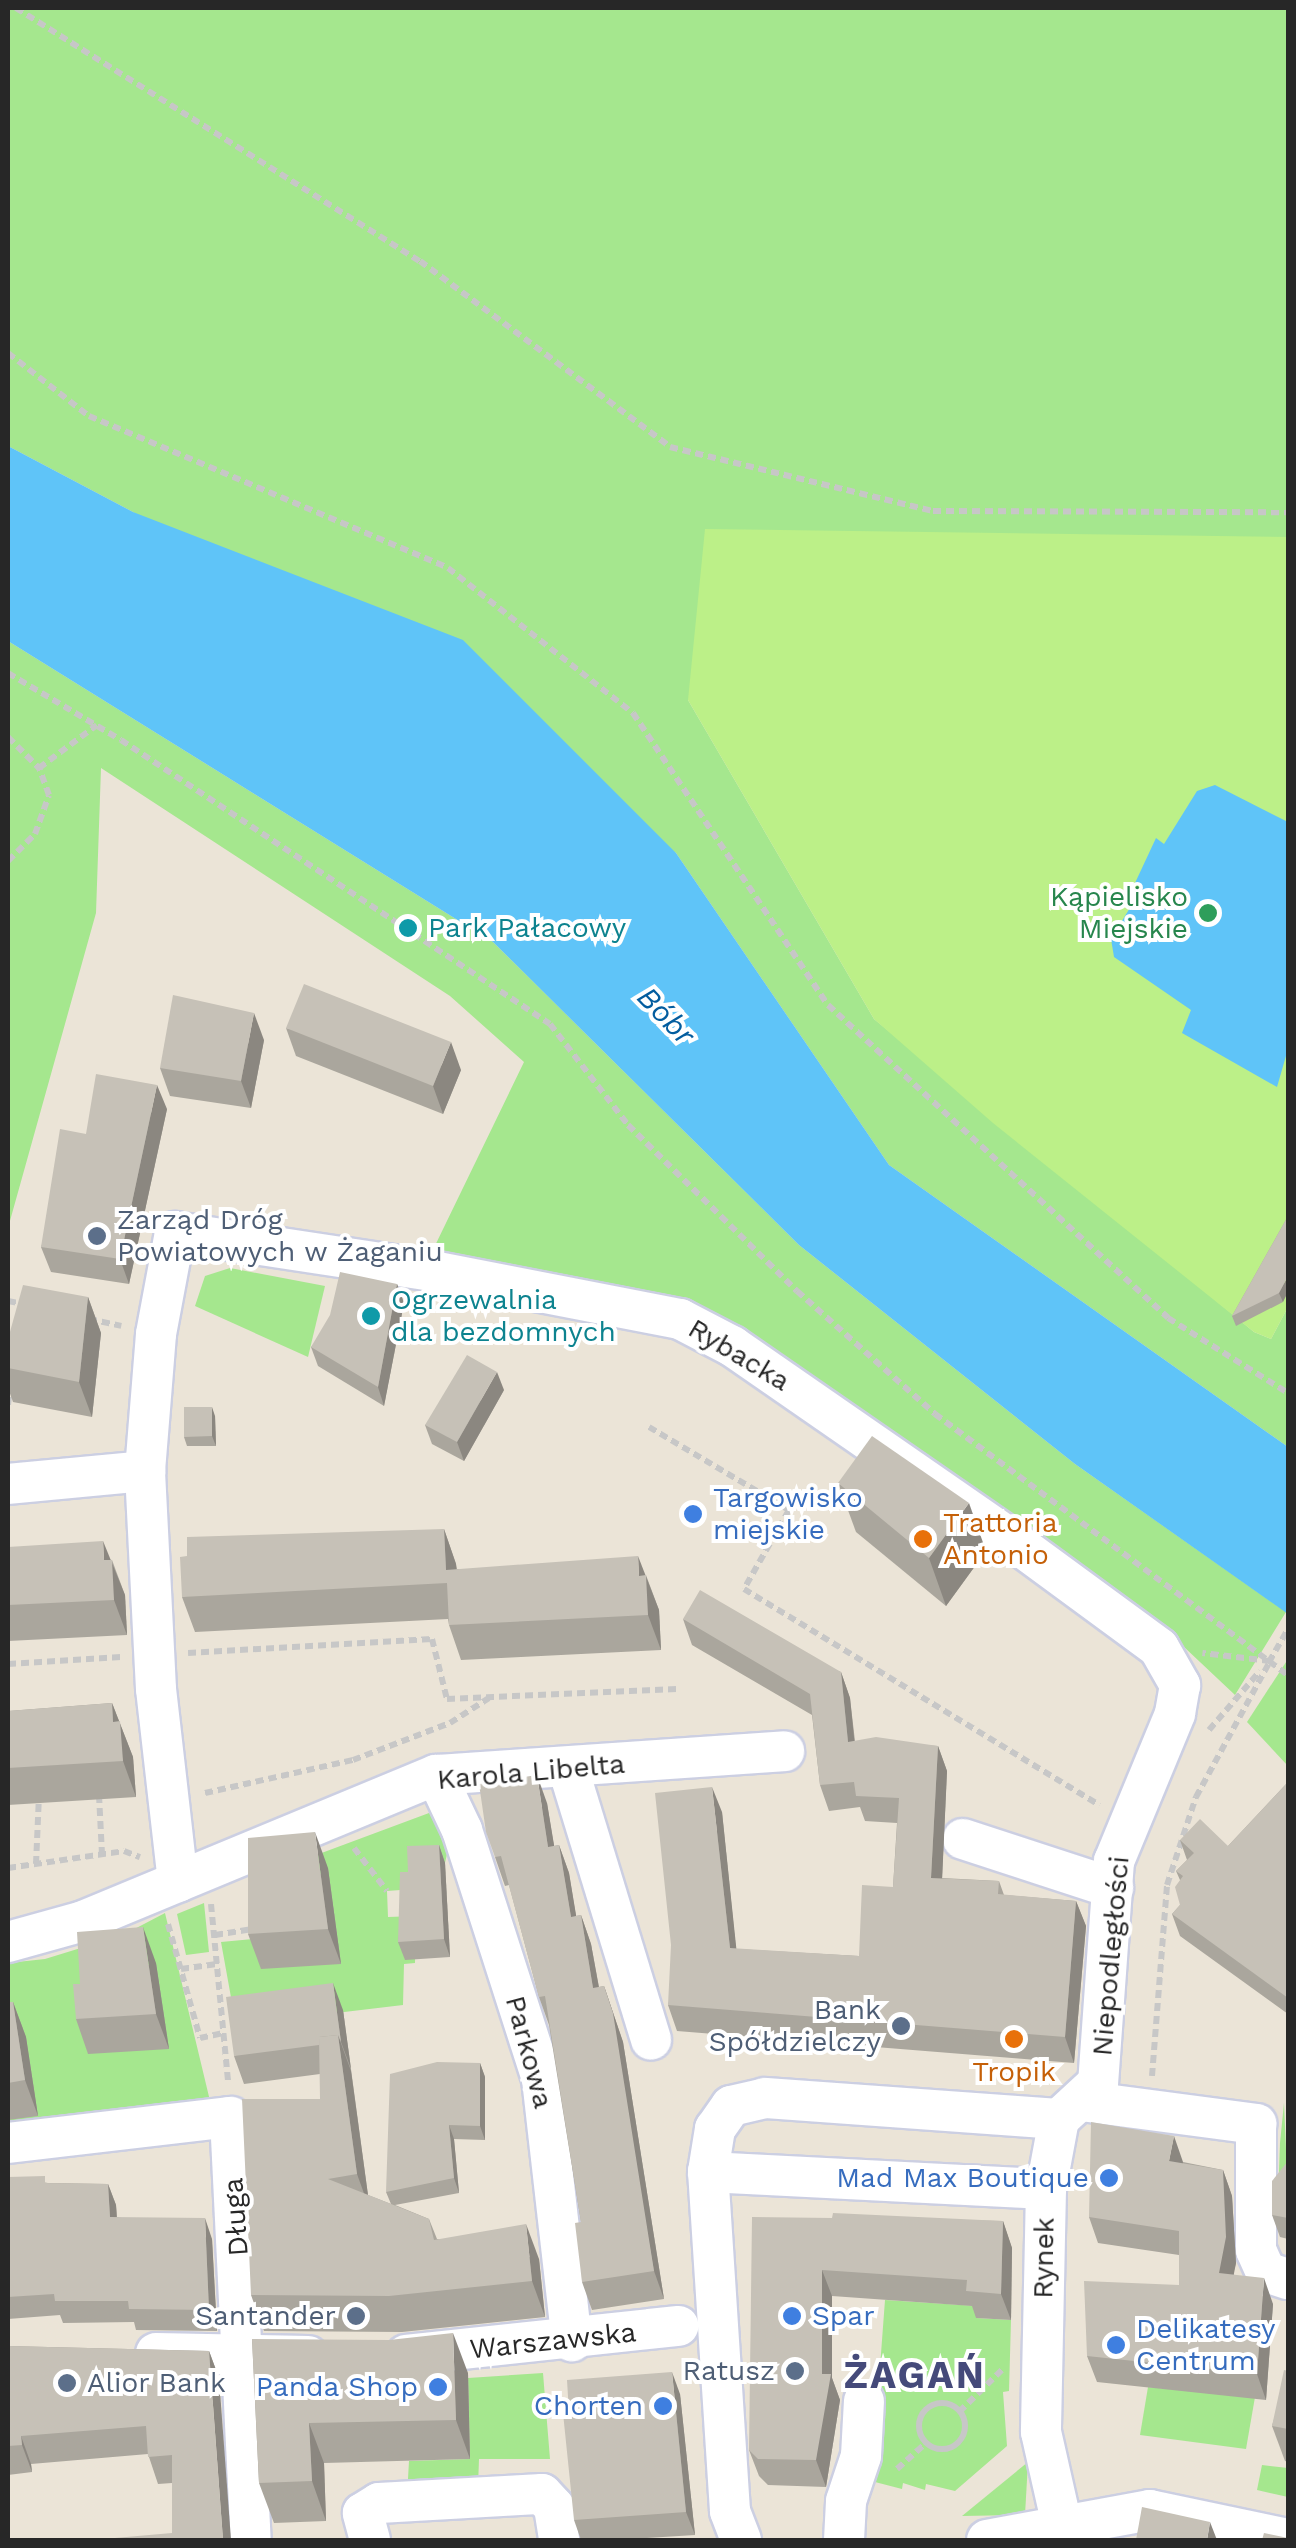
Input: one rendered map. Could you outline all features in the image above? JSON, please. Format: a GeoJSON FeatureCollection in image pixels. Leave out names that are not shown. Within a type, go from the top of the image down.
{"type":"FeatureCollection","features":[{"type":"Feature","properties":{"kind":"street","name":"Rybacka"},"geometry":{"type":"LineString","coordinates":[[146,1471],[156,1334],[175,1232],[427,1270],[680,1319],[862,1434],[1159,1648]]}},
{"type":"Feature","properties":{"kind":"street"},"geometry":{"type":"LineString","coordinates":[[8,1484],[146,1471],[155,1654],[182,1890]]}},
{"type":"Feature","properties":{"kind":"street","name":"Niepodległości"},"geometry":{"type":"LineString","coordinates":[[1046,2189],[1071,2110],[1098,2083],[1114,1861],[1175,1714],[1180,1685],[1159,1648]]}},
{"type":"Feature","properties":{"kind":"street","name":"Karola Libelta"},"geometry":{"type":"LineString","coordinates":[[8,1942],[182,1890],[436,1776],[784,1751]]}},
{"type":"Feature","properties":{"kind":"street"},"geometry":{"type":"LineString","coordinates":[[568,1768],[651,2040]]}},
{"type":"Feature","properties":{"kind":"street","name":"Parkowa"},"geometry":{"type":"LineString","coordinates":[[436,1776],[462,1830],[542,2079],[572,2341]]}},
{"type":"Feature","properties":{"kind":"street"},"geometry":{"type":"LineString","coordinates":[[962,1839],[1113,1888]]}},
{"type":"Feature","properties":{"kind":"street"},"geometry":{"type":"LineString","coordinates":[[741,2540],[728,2492],[708,2172],[715,2130],[732,2106],[765,2098],[1071,2110],[1150,2107],[1256,2124],[1256,2250],[1266,2272],[1288,2278]]}},
{"type":"Feature","properties":{"kind":"street"},"geometry":{"type":"LineString","coordinates":[[8,2143],[230,2117]]}},
{"type":"Feature","properties":{"kind":"street","name":"Długa"},"geometry":{"type":"LineString","coordinates":[[230,2117],[246,2356],[251,2540]]}},
{"type":"Feature","properties":{"kind":"street","name":"Rynek"},"geometry":{"type":"LineString","coordinates":[[708,2172],[1046,2189],[1041,2432],[1078,2533]]}},
{"type":"Feature","properties":{"kind":"street","name":"Warszawska"},"geometry":{"type":"LineString","coordinates":[[110,2352],[362,2356],[572,2341],[678,2326]]}},
{"type":"Feature","properties":{"kind":"street"},"geometry":{"type":"LineString","coordinates":[[844,2540],[864,2402]]}},
{"type":"Feature","properties":{"kind":"street"},"geometry":{"type":"LineString","coordinates":[[370,2540],[363,2514],[379,2503],[542,2494],[554,2507],[559,2540]]}},
{"type":"Feature","properties":{"kind":"street"},"geometry":{"type":"LineString","coordinates":[[987,2540],[1078,2533],[1138,2512],[1288,2538]]}},
{"type":"Feature","properties":{"kind":"path"},"geometry":{"type":"LineString","coordinates":[[16,8],[420,261],[670,447],[933,511],[1288,512]]}},
{"type":"Feature","properties":{"kind":"path"},"geometry":{"type":"LineString","coordinates":[[8,352],[89,416],[448,568],[633,713],[828,1005],[1168,1318],[1288,1393]]}},
{"type":"Feature","properties":{"kind":"path"},"geometry":{"type":"LineString","coordinates":[[8,673],[96,725],[550,1024],[628,1125],[907,1389],[1288,1675]]}},
{"type":"Feature","properties":{"kind":"path"},"geometry":{"type":"LineString","coordinates":[[39,768],[96,725]]}},
{"type":"Feature","properties":{"kind":"path"},"geometry":{"type":"LineString","coordinates":[[8,736],[39,768],[49,795],[35,834],[8,861]]}},
{"type":"Feature","properties":{"kind":"path"},"geometry":{"type":"LineString","coordinates":[[8,1302],[43,1308]]}},
{"type":"Feature","properties":{"kind":"path"},"geometry":{"type":"LineString","coordinates":[[22,1321],[24,1304]]}},
{"type":"Feature","properties":{"kind":"path"},"geometry":{"type":"LineString","coordinates":[[81,1317],[156,1334]]}},
{"type":"Feature","properties":{"kind":"path"},"geometry":{"type":"LineString","coordinates":[[8,1405],[13,1372]]}},
{"type":"Feature","properties":{"kind":"path"},"geometry":{"type":"LineString","coordinates":[[650,1426],[790,1510],[744,1589],[1130,1825]]}},
{"type":"Feature","properties":{"kind":"path"},"geometry":{"type":"LineString","coordinates":[[1150,2107],[1166,1886],[1196,1796],[1288,1629]]}},
{"type":"Feature","properties":{"kind":"path"},"geometry":{"type":"LineString","coordinates":[[8,1664],[432,1639],[447,1699],[676,1689]]}},
{"type":"Feature","properties":{"kind":"path"},"geometry":{"type":"LineString","coordinates":[[1159,1648],[1270,1661]]}},
{"type":"Feature","properties":{"kind":"path"},"geometry":{"type":"LineString","coordinates":[[1234,1701],[1270,1661]]}},
{"type":"Feature","properties":{"kind":"path"},"geometry":{"type":"LineString","coordinates":[[199,1808],[197,1794],[352,1760],[450,1723],[490,1697]]}},
{"type":"Feature","properties":{"kind":"path"},"geometry":{"type":"LineString","coordinates":[[98,1790],[102,1854]]}},
{"type":"Feature","properties":{"kind":"path"},"geometry":{"type":"LineString","coordinates":[[36,1864],[39,1793]]}},
{"type":"Feature","properties":{"kind":"path"},"geometry":{"type":"LineString","coordinates":[[348,1840],[387,1891]]}},
{"type":"Feature","properties":{"kind":"path"},"geometry":{"type":"LineString","coordinates":[[8,1868],[124,1851],[182,1890],[215,1935],[230,2117]]}},
{"type":"Feature","properties":{"kind":"path"},"geometry":{"type":"LineString","coordinates":[[182,1890],[181,1969],[200,2038],[224,2033]]}},
{"type":"Feature","properties":{"kind":"path"},"geometry":{"type":"LineString","coordinates":[[215,1935],[260,1928],[254,1912]]}},
{"type":"Feature","properties":{"kind":"path"},"geometry":{"type":"LineString","coordinates":[[181,1969],[217,1964]]}},
{"type":"Feature","properties":{"kind":"path"},"geometry":{"type":"LineString","coordinates":[[960,2412],[1010,2362]]}},
{"type":"Feature","properties":{"kind":"path"},"geometry":{"type":"LineString","coordinates":[[939,2404],[960,2412],[965,2431],[958,2443],[939,2450],[922,2439],[918,2424],[925,2410],[939,2404]]}},
{"type":"Feature","properties":{"kind":"green space"},"geometry":{"type":"Polygon","coordinates":[[[8,8],[1288,8],[1288,537],[1046,537],[688,700],[874,1019],[1254,1332],[1271,1339],[1288,1307],[1288,1447],[889,1165],[676,853],[133,512],[8,446],[8,8]]]}},
{"type":"Feature","properties":{"kind":"green space"},"geometry":{"type":"Polygon","coordinates":[[[705,529],[1288,537],[1288,1307],[1271,1339],[1254,1332],[993,1123],[874,1019],[688,700],[705,529]]]}},
{"type":"Feature","properties":{"kind":"green space"},"geometry":{"type":"Polygon","coordinates":[[[8,641],[493,942],[799,1245],[1075,1464],[1286,1612],[1235,1695],[1183,1646],[750,1351],[429,1258],[524,1062],[450,996],[101,768],[96,913],[8,1228],[8,641]]]}},
{"type":"Feature","properties":{"kind":"green space"},"geometry":{"type":"Polygon","coordinates":[[[230,1268],[325,1286],[308,1357],[195,1306],[205,1276],[230,1268]]]}},
{"type":"Feature","properties":{"kind":"green space"},"geometry":{"type":"Polygon","coordinates":[[[1288,1659],[1288,1766],[1247,1722],[1288,1659]]]}},
{"type":"Feature","properties":{"kind":"green space"},"geometry":{"type":"Polygon","coordinates":[[[429,1813],[438,1814],[449,1845],[445,1863],[414,1864],[414,1889],[387,1891],[388,1917],[416,1916],[415,1963],[404,1964],[403,2005],[236,2025],[221,1942],[253,1939],[340,1962],[336,1930],[292,1864],[429,1813]]]}},
{"type":"Feature","properties":{"kind":"green space"},"geometry":{"type":"Polygon","coordinates":[[[204,1903],[209,1952],[186,1955],[177,1914],[204,1903]]]}},
{"type":"Feature","properties":{"kind":"green space"},"geometry":{"type":"Polygon","coordinates":[[[165,1913],[211,2105],[8,2132],[8,1963],[45,1959],[123,1935],[165,1913]]]}},
{"type":"Feature","properties":{"kind":"green space"},"geometry":{"type":"Polygon","coordinates":[[[1284,2103],[1288,2195],[1278,2197],[1280,2143],[1284,2103]]]}},
{"type":"Feature","properties":{"kind":"green space"},"geometry":{"type":"Polygon","coordinates":[[[885,2300],[977,2306],[976,2318],[1011,2320],[1009,2391],[1003,2392],[1007,2446],[955,2491],[926,2484],[925,2490],[903,2483],[902,2489],[875,2482],[871,2487],[885,2300]]]}},
{"type":"Feature","properties":{"kind":"green space"},"geometry":{"type":"Polygon","coordinates":[[[543,2373],[550,2459],[479,2459],[478,2487],[407,2496],[409,2461],[470,2459],[468,2378],[543,2373]]]}},
{"type":"Feature","properties":{"kind":"green space"},"geometry":{"type":"Polygon","coordinates":[[[1148,2387],[1255,2397],[1246,2449],[1140,2435],[1148,2387]]]}},
{"type":"Feature","properties":{"kind":"green space"},"geometry":{"type":"Polygon","coordinates":[[[1028,2462],[1025,2515],[962,2516],[1028,2462]]]}},
{"type":"Feature","properties":{"kind":"green space"},"geometry":{"type":"Polygon","coordinates":[[[1262,2465],[1288,2468],[1288,2497],[1257,2490],[1262,2465]]]}},
{"type":"Feature","properties":{"kind":"water","name":"Bóbr"},"geometry":{"type":"Polygon","coordinates":[[[8,446],[133,512],[463,640],[676,853],[889,1165],[1288,1447],[1288,1614],[1075,1464],[799,1245],[493,942],[8,641],[8,446]]]}},
{"type":"Feature","properties":{"kind":"water","name":"Kąpielisko Miejskie"},"geometry":{"type":"Polygon","coordinates":[[[1215,785],[1288,822],[1288,1049],[1277,1087],[1182,1033],[1191,1010],[1114,957],[1111,939],[1142,888],[1135,883],[1156,838],[1164,844],[1197,791],[1215,785]]]}},
{"type":"Feature","properties":{"kind":"building"},"geometry":{"type":"Polygon","coordinates":[[[304,984],[451,1042],[433,1086],[286,1028],[304,984]]]}},
{"type":"Feature","properties":{"kind":"building"},"geometry":{"type":"Polygon","coordinates":[[[173,995],[254,1013],[241,1081],[160,1068],[173,995]]]}},
{"type":"Feature","properties":{"kind":"building"},"geometry":{"type":"Polygon","coordinates":[[[96,1074],[157,1085],[120,1259],[41,1247],[60,1129],[86,1134],[96,1074]]]}},
{"type":"Feature","properties":{"kind":"building"},"geometry":{"type":"Polygon","coordinates":[[[1288,1216],[1288,1276],[1279,1293],[1232,1316],[1288,1216]]]}},
{"type":"Feature","properties":{"kind":"building"},"geometry":{"type":"Polygon","coordinates":[[[340,1272],[397,1284],[378,1387],[311,1347],[330,1315],[340,1272]]]}},
{"type":"Feature","properties":{"kind":"building"},"geometry":{"type":"Polygon","coordinates":[[[23,1285],[88,1297],[79,1382],[8,1368],[8,1339],[23,1285]]]}},
{"type":"Feature","properties":{"kind":"building"},"geometry":{"type":"Polygon","coordinates":[[[467,1355],[497,1372],[457,1442],[425,1425],[467,1355]]]}},
{"type":"Feature","properties":{"kind":"building"},"geometry":{"type":"Polygon","coordinates":[[[184,1407],[212,1407],[212,1436],[184,1437],[184,1407]]]}},
{"type":"Feature","properties":{"kind":"building"},"geometry":{"type":"Polygon","coordinates":[[[872,1436],[969,1503],[929,1558],[838,1483],[872,1436]]]}},
{"type":"Feature","properties":{"kind":"building"},"geometry":{"type":"Polygon","coordinates":[[[444,1529],[446,1570],[638,1556],[639,1576],[646,1575],[648,1615],[449,1625],[447,1583],[182,1597],[180,1557],[187,1556],[187,1537],[444,1529]]]}},
{"type":"Feature","properties":{"kind":"building"},"geometry":{"type":"Polygon","coordinates":[[[103,1541],[104,1560],[112,1560],[114,1600],[8,1605],[8,1547],[103,1541]]]}},
{"type":"Feature","properties":{"kind":"building"},"geometry":{"type":"Polygon","coordinates":[[[700,1590],[841,1672],[848,1742],[876,1737],[938,1746],[931,1878],[999,1881],[998,1894],[1076,1901],[1065,2037],[668,2005],[671,1945],[655,1793],[712,1787],[730,1948],[859,1956],[862,1885],[893,1887],[899,1798],[856,1796],[854,1782],[820,1785],[810,1694],[683,1619],[700,1590]]]}},
{"type":"Feature","properties":{"kind":"building"},"geometry":{"type":"Polygon","coordinates":[[[112,1703],[113,1722],[120,1721],[123,1761],[8,1768],[8,1711],[112,1703]]]}},
{"type":"Feature","properties":{"kind":"building"},"geometry":{"type":"Polygon","coordinates":[[[537,1775],[548,1847],[559,1845],[571,1917],[581,1915],[593,1988],[604,1986],[613,2013],[654,2271],[582,2282],[575,2223],[581,2222],[545,1996],[539,1997],[501,1856],[495,1857],[486,1832],[479,1784],[537,1775]]]}},
{"type":"Feature","properties":{"kind":"building"},"geometry":{"type":"Polygon","coordinates":[[[1288,1782],[1288,1998],[1172,1914],[1180,1905],[1175,1887],[1183,1876],[1176,1871],[1194,1853],[1180,1840],[1200,1819],[1228,1846],[1288,1782]]]}},
{"type":"Feature","properties":{"kind":"building"},"geometry":{"type":"Polygon","coordinates":[[[315,1832],[328,1929],[248,1934],[248,1838],[315,1832]]]}},
{"type":"Feature","properties":{"kind":"building"},"geometry":{"type":"Polygon","coordinates":[[[439,1845],[444,1939],[398,1942],[400,1872],[408,1872],[407,1846],[439,1845]]]}},
{"type":"Feature","properties":{"kind":"building"},"geometry":{"type":"Polygon","coordinates":[[[143,1927],[156,2014],[76,2019],[73,1984],[80,1984],[77,1932],[143,1927]]]}},
{"type":"Feature","properties":{"kind":"building"},"geometry":{"type":"Polygon","coordinates":[[[333,1983],[341,2042],[338,2035],[319,2037],[319,2045],[234,2056],[226,1997],[333,1983]]]}},
{"type":"Feature","properties":{"kind":"building"},"geometry":{"type":"Polygon","coordinates":[[[8,2002],[13,2002],[25,2080],[8,2083],[8,2002]]]}},
{"type":"Feature","properties":{"kind":"building"},"geometry":{"type":"Polygon","coordinates":[[[338,2035],[357,2174],[328,2179],[429,2219],[434,2240],[526,2224],[532,2281],[389,2296],[251,2295],[242,2099],[320,2099],[319,2037],[338,2035]]]}},
{"type":"Feature","properties":{"kind":"building"},"geometry":{"type":"Polygon","coordinates":[[[437,2062],[480,2063],[480,2126],[449,2125],[454,2178],[386,2192],[390,2074],[437,2062]]]}},
{"type":"Feature","properties":{"kind":"building"},"geometry":{"type":"Polygon","coordinates":[[[1091,2122],[1174,2136],[1169,2161],[1223,2170],[1226,2237],[1219,2273],[1264,2278],[1257,2374],[1087,2356],[1084,2281],[1179,2285],[1179,2231],[1089,2217],[1091,2122]]]}},
{"type":"Feature","properties":{"kind":"building"},"geometry":{"type":"Polygon","coordinates":[[[1288,2161],[1288,2218],[1272,2215],[1272,2181],[1288,2161]]]}},
{"type":"Feature","properties":{"kind":"building"},"geometry":{"type":"Polygon","coordinates":[[[45,2176],[45,2183],[108,2184],[110,2217],[205,2218],[209,2310],[129,2309],[128,2301],[55,2301],[54,2294],[8,2297],[8,2177],[45,2176]]]}},
{"type":"Feature","properties":{"kind":"building"},"geometry":{"type":"Polygon","coordinates":[[[833,2213],[1003,2221],[1001,2294],[966,2291],[967,2280],[822,2270],[822,2374],[831,2374],[816,2460],[758,2459],[749,2450],[752,2217],[832,2218],[833,2213]]]}},
{"type":"Feature","properties":{"kind":"building"},"geometry":{"type":"Polygon","coordinates":[[[453,2333],[456,2420],[309,2423],[312,2481],[259,2483],[252,2339],[389,2340],[453,2333]]]}},
{"type":"Feature","properties":{"kind":"building"},"geometry":{"type":"Polygon","coordinates":[[[8,2346],[209,2351],[223,2540],[92,2540],[172,2533],[172,2455],[148,2457],[146,2426],[21,2436],[22,2445],[8,2446],[8,2346]]]}},
{"type":"Feature","properties":{"kind":"building"},"geometry":{"type":"Polygon","coordinates":[[[1284,2370],[1288,2371],[1288,2429],[1272,2426],[1284,2370]]]}},
{"type":"Feature","properties":{"kind":"building"},"geometry":{"type":"Polygon","coordinates":[[[672,2372],[686,2512],[574,2520],[563,2413],[569,2413],[567,2380],[672,2372]]]}},
{"type":"Feature","properties":{"kind":"building"},"geometry":{"type":"Polygon","coordinates":[[[1142,2507],[1210,2522],[1207,2540],[1136,2540],[1142,2507]]]}},
{"type":"Feature","properties":{"kind":"building"},"geometry":{"type":"Polygon","coordinates":[[[1264,2533],[1288,2538],[1288,2540],[1262,2540],[1264,2533]]]}},
{"type":"Feature","properties":{"kind":"place","name":"Kąpielisko Miejskie"},"geometry":{"type":"Point","coordinates":[1208,913]}},
{"type":"Feature","properties":{"kind":"place","name":"Park Pałacowy"},"geometry":{"type":"Point","coordinates":[408,928]}},
{"type":"Feature","properties":{"kind":"place","name":"Zarząd Dróg Powiatowych w Żaganiu"},"geometry":{"type":"Point","coordinates":[97,1236]}},
{"type":"Feature","properties":{"kind":"place","name":"Ogrzewalnia dla bezdomnych"},"geometry":{"type":"Point","coordinates":[371,1316]}},
{"type":"Feature","properties":{"kind":"place","name":"Targowisko miejskie"},"geometry":{"type":"Point","coordinates":[693,1514]}},
{"type":"Feature","properties":{"kind":"place","name":"Trattoria Antonio"},"geometry":{"type":"Point","coordinates":[923,1539]}},
{"type":"Feature","properties":{"kind":"place","name":"Bank Spółdzielczy"},"geometry":{"type":"Point","coordinates":[901,2026]}},
{"type":"Feature","properties":{"kind":"place","name":"Tropik"},"geometry":{"type":"Point","coordinates":[1014,2039]}},
{"type":"Feature","properties":{"kind":"place","name":"Mad Max Boutique"},"geometry":{"type":"Point","coordinates":[1109,2178]}},
{"type":"Feature","properties":{"kind":"place","name":"Santander"},"geometry":{"type":"Point","coordinates":[356,2316]}},
{"type":"Feature","properties":{"kind":"place","name":"Spar"},"geometry":{"type":"Point","coordinates":[792,2316]}},
{"type":"Feature","properties":{"kind":"place","name":"Delikatesy Centrum"},"geometry":{"type":"Point","coordinates":[1116,2345]}},
{"type":"Feature","properties":{"kind":"place","name":"Ratusz"},"geometry":{"type":"Point","coordinates":[795,2371]}},
{"type":"Feature","properties":{"kind":"place","name":"Alior Bank"},"geometry":{"type":"Point","coordinates":[67,2383]}},
{"type":"Feature","properties":{"kind":"place","name":"Panda Shop"},"geometry":{"type":"Point","coordinates":[438,2387]}},
{"type":"Feature","properties":{"kind":"place","name":"Chorten"},"geometry":{"type":"Point","coordinates":[663,2406]}},
{"type":"Feature","properties":{"kind":"district","name":"ŻAGAŃ"},"geometry":{"type":"Point","coordinates":[915,2376]}}]}
